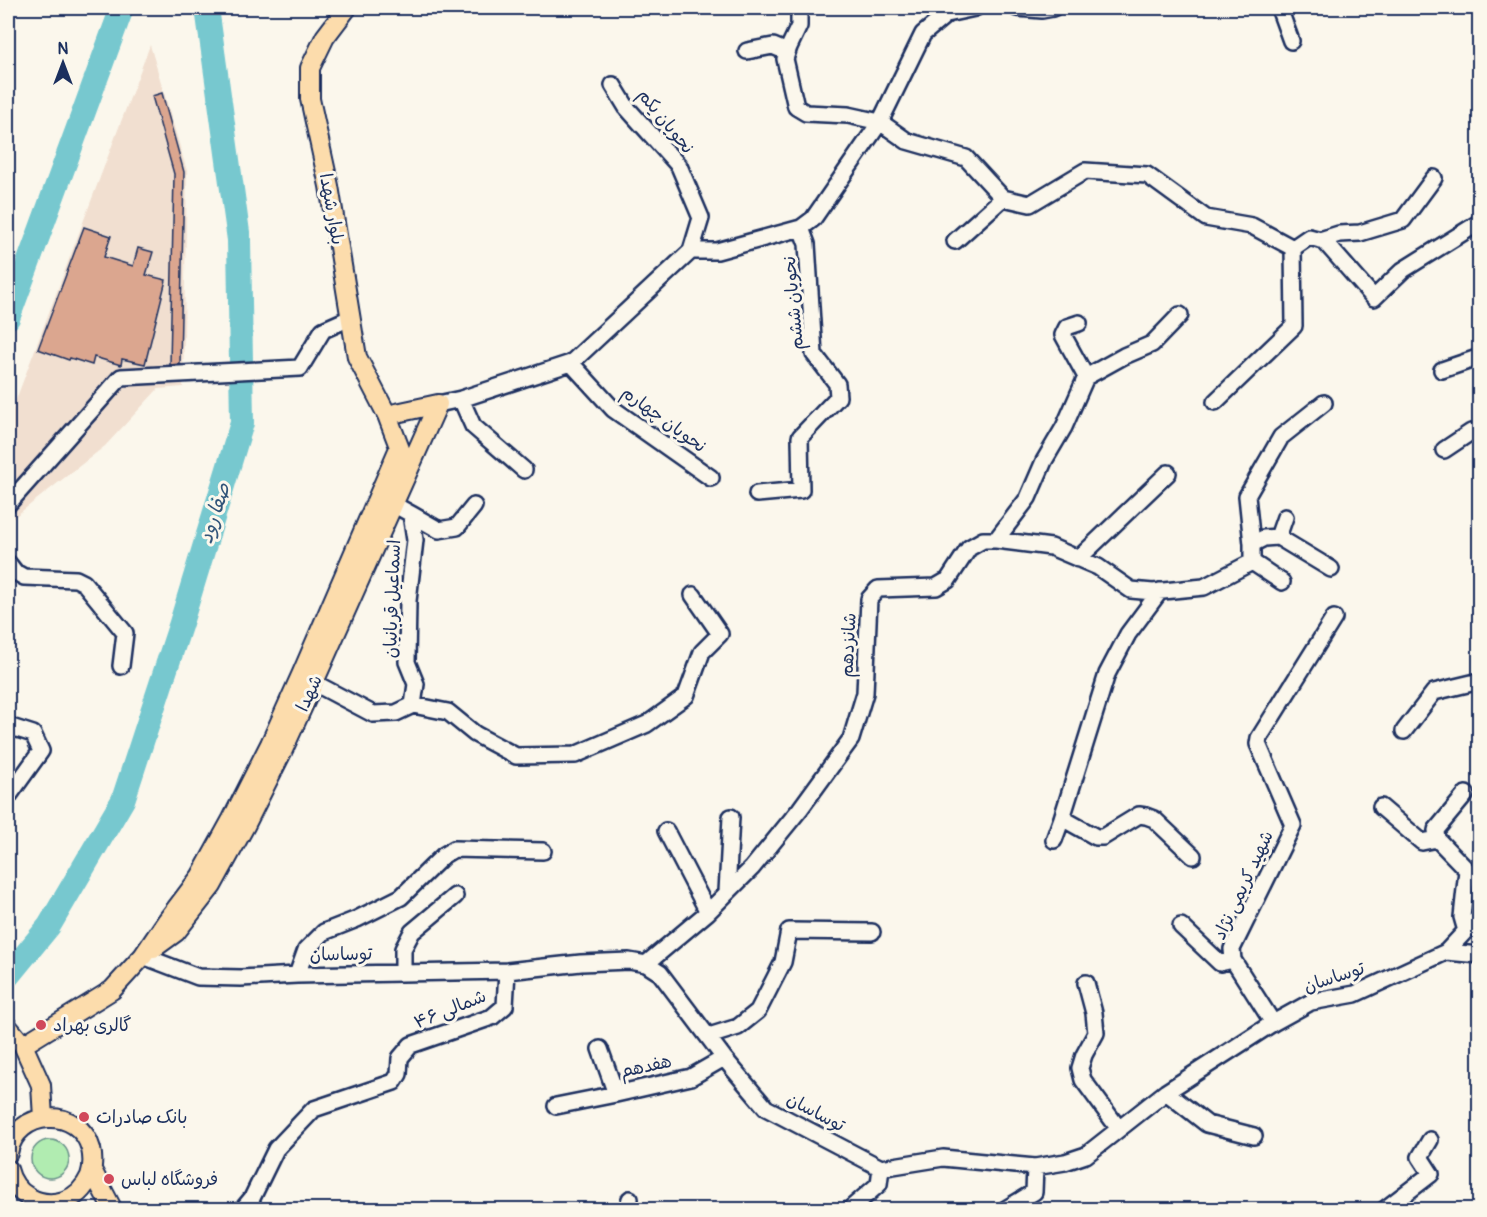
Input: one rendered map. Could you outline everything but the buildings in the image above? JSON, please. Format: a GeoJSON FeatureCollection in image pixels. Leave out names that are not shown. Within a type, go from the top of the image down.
{"type":"FeatureCollection","features":[{"type":"Feature","properties":{"kind":"main road","name":"بلوار شهدا"},"geometry":{"type":"LineString","coordinates":[[347,8],[325,37],[310,68],[310,99],[329,186],[357,357],[387,415],[408,469]]}},
{"type":"Feature","properties":{"kind":"main road"},"geometry":{"type":"LineString","coordinates":[[387,415],[438,404]]}},
{"type":"Feature","properties":{"kind":"main road","name":"شهدا"},"geometry":{"type":"LineString","coordinates":[[308,679],[393,504],[438,404]]}},
{"type":"Feature","properties":{"kind":"main road","name":"شهدا"},"geometry":{"type":"LineString","coordinates":[[23,1045],[112,990],[143,957],[176,932],[212,886],[283,750],[308,679],[399,448]]}},
{"type":"Feature","properties":{"kind":"main road"},"geometry":{"type":"LineString","coordinates":[[8,1027],[23,1045],[40,1085],[43,1118]]}},
{"type":"Feature","properties":{"kind":"main road"},"geometry":{"type":"LineString","coordinates":[[8,1153],[14,1136],[21,1128],[32,1121],[57,1118],[70,1122],[81,1131],[89,1143],[93,1156],[92,1170],[87,1183],[78,1193],[65,1200],[51,1203],[20,1202],[8,1170]]}},
{"type":"Feature","properties":{"kind":"main road"},"geometry":{"type":"LineString","coordinates":[[92,1170],[113,1209]]}},
{"type":"Feature","properties":{"kind":"main road"},"geometry":{"type":"LineString","coordinates":[[65,1200],[84,1209]]}},
{"type":"Feature","properties":{"kind":"street"},"geometry":{"type":"LineString","coordinates":[[799,8],[799,26],[785,59],[796,107],[806,113],[848,115],[880,122],[907,141],[966,158],[1003,198],[1030,204],[1085,171],[1147,175],[1206,218],[1252,226],[1293,248]]}},
{"type":"Feature","properties":{"kind":"street"},"geometry":{"type":"LineString","coordinates":[[438,404],[461,399],[571,363],[691,251],[717,251],[801,228],[813,219],[880,122],[922,33],[949,11],[975,8]]}},
{"type":"Feature","properties":{"kind":"street"},"geometry":{"type":"LineString","coordinates":[[1017,8],[1042,10],[1053,8]]}},
{"type":"Feature","properties":{"kind":"street"},"geometry":{"type":"LineString","coordinates":[[1279,8],[1291,40]]}},
{"type":"Feature","properties":{"kind":"street"},"geometry":{"type":"LineString","coordinates":[[747,51],[773,46],[787,52]]}},
{"type":"Feature","properties":{"kind":"street","name":"نحویان یکم"},"geometry":{"type":"LineString","coordinates":[[613,85],[627,108],[679,166],[701,218],[691,251]]}},
{"type":"Feature","properties":{"kind":"street"},"geometry":{"type":"LineString","coordinates":[[1320,240],[1339,234],[1360,233],[1403,220],[1434,178]]}},
{"type":"Feature","properties":{"kind":"street"},"geometry":{"type":"LineString","coordinates":[[955,241],[1003,198]]}},
{"type":"Feature","properties":{"kind":"street"},"geometry":{"type":"LineString","coordinates":[[1293,248],[1309,237],[1324,241],[1374,298],[1403,270],[1479,222]]}},
{"type":"Feature","properties":{"kind":"street","name":"نحویان ششم"},"geometry":{"type":"LineString","coordinates":[[756,494],[801,490],[800,437],[837,397],[837,384],[814,354],[807,244],[801,228]]}},
{"type":"Feature","properties":{"kind":"street"},"geometry":{"type":"LineString","coordinates":[[1215,402],[1294,326],[1293,248]]}},
{"type":"Feature","properties":{"kind":"street"},"geometry":{"type":"LineString","coordinates":[[996,540],[1028,498],[1086,377],[1152,344],[1180,315]]}},
{"type":"Feature","properties":{"kind":"street"},"geometry":{"type":"LineString","coordinates":[[8,504],[121,377],[300,368],[323,330],[350,318]]}},
{"type":"Feature","properties":{"kind":"street"},"geometry":{"type":"LineString","coordinates":[[1080,323],[1067,327],[1063,335],[1086,377]]}},
{"type":"Feature","properties":{"kind":"street"},"geometry":{"type":"LineString","coordinates":[[1442,370],[1479,357]]}},
{"type":"Feature","properties":{"kind":"street","name":"نحویان چهارم"},"geometry":{"type":"LineString","coordinates":[[571,363],[613,409],[711,478]]}},
{"type":"Feature","properties":{"kind":"street"},"geometry":{"type":"LineString","coordinates":[[461,399],[473,426],[524,470]]}},
{"type":"Feature","properties":{"kind":"street"},"geometry":{"type":"LineString","coordinates":[[1282,582],[1252,562],[1247,496],[1281,437],[1324,403]]}},
{"type":"Feature","properties":{"kind":"street"},"geometry":{"type":"LineString","coordinates":[[1444,450],[1470,432],[1479,432]]}},
{"type":"Feature","properties":{"kind":"street"},"geometry":{"type":"LineString","coordinates":[[1078,559],[1168,473]]}},
{"type":"Feature","properties":{"kind":"street","name":"اسماعیل قربانیان"},"geometry":{"type":"LineString","coordinates":[[393,504],[411,514],[415,540],[408,601],[407,662],[416,684],[413,705]]}},
{"type":"Feature","properties":{"kind":"street"},"geometry":{"type":"LineString","coordinates":[[411,514],[439,530],[457,527],[474,506]]}},
{"type":"Feature","properties":{"kind":"street"},"geometry":{"type":"LineString","coordinates":[[1278,537],[1285,517]]}},
{"type":"Feature","properties":{"kind":"street"},"geometry":{"type":"LineString","coordinates":[[1251,544],[1264,538],[1278,537],[1331,570]]}},
{"type":"Feature","properties":{"kind":"street","name":"شانزدهم"},"geometry":{"type":"LineString","coordinates":[[645,964],[708,912],[752,868],[800,809],[851,739],[865,693],[869,599],[878,589],[936,586],[948,580],[969,548],[983,540],[1051,547],[1098,567],[1131,590],[1153,592],[1204,587],[1252,562]]}},
{"type":"Feature","properties":{"kind":"street"},"geometry":{"type":"LineString","coordinates":[[8,563],[15,572],[24,577],[76,579],[84,583],[125,633],[121,666]]}},
{"type":"Feature","properties":{"kind":"street"},"geometry":{"type":"LineString","coordinates":[[1054,840],[1107,674],[1128,634],[1160,591]]}},
{"type":"Feature","properties":{"kind":"street"},"geometry":{"type":"LineString","coordinates":[[308,679],[373,714],[396,713],[413,705],[448,712],[475,734],[516,756],[575,755],[647,724],[686,696],[702,652],[720,634],[693,596]]}},
{"type":"Feature","properties":{"kind":"street","name":"شهید کریمی نژاد"},"geometry":{"type":"LineString","coordinates":[[1273,1023],[1233,960],[1232,949],[1293,825],[1258,744],[1258,738],[1334,618]]}},
{"type":"Feature","properties":{"kind":"street"},"geometry":{"type":"LineString","coordinates":[[1404,731],[1434,692],[1479,681]]}},
{"type":"Feature","properties":{"kind":"street"},"geometry":{"type":"LineString","coordinates":[[8,726],[33,734],[41,751],[8,797]]}},
{"type":"Feature","properties":{"kind":"street"},"geometry":{"type":"LineString","coordinates":[[1466,794],[1436,830],[1437,839],[1467,870],[1462,917],[1466,931]]}},
{"type":"Feature","properties":{"kind":"street"},"geometry":{"type":"LineString","coordinates":[[1381,807],[1422,842],[1437,839]]}},
{"type":"Feature","properties":{"kind":"street"},"geometry":{"type":"LineString","coordinates":[[1062,818],[1096,837],[1103,837],[1139,815],[1146,816],[1154,819],[1193,856]]}},
{"type":"Feature","properties":{"kind":"street"},"geometry":{"type":"LineString","coordinates":[[727,892],[731,817]]}},
{"type":"Feature","properties":{"kind":"street"},"geometry":{"type":"LineString","coordinates":[[666,831],[708,912]]}},
{"type":"Feature","properties":{"kind":"street"},"geometry":{"type":"LineString","coordinates":[[297,975],[306,950],[324,932],[357,919],[401,897],[444,855],[454,849],[543,851]]}},
{"type":"Feature","properties":{"kind":"street"},"geometry":{"type":"LineString","coordinates":[[403,973],[403,949],[412,932],[455,896]]}},
{"type":"Feature","properties":{"kind":"street"},"geometry":{"type":"LineString","coordinates":[[1446,952],[1479,919]]}},
{"type":"Feature","properties":{"kind":"street"},"geometry":{"type":"LineString","coordinates":[[1181,926],[1220,963],[1233,960]]}},
{"type":"Feature","properties":{"kind":"street"},"geometry":{"type":"LineString","coordinates":[[709,1036],[738,1027],[758,1011],[783,962],[789,931],[872,932]]}},
{"type":"Feature","properties":{"kind":"street","name":"توساسان"},"geometry":{"type":"LineString","coordinates":[[143,957],[198,977],[241,978],[507,971],[581,963],[629,961],[645,964],[660,973],[724,1058],[766,1108],[881,1168],[944,1158],[1035,1167],[1065,1162],[1086,1155],[1166,1092],[1273,1023],[1311,1002],[1355,994],[1446,952],[1479,955]]}},
{"type":"Feature","properties":{"kind":"street","name":"شمالی ۴۶"},"geometry":{"type":"LineString","coordinates":[[242,1209],[252,1198],[276,1149],[314,1108],[394,1082],[399,1074],[400,1058],[411,1045],[492,1017],[505,1006],[507,971]]}},
{"type":"Feature","properties":{"kind":"street"},"geometry":{"type":"LineString","coordinates":[[1086,983],[1094,1013],[1096,1033],[1084,1054],[1080,1068],[1083,1080],[1119,1129]]}},
{"type":"Feature","properties":{"kind":"street","name":"هفدهم"},"geometry":{"type":"LineString","coordinates":[[600,1049],[616,1094],[691,1077],[724,1058]]}},
{"type":"Feature","properties":{"kind":"street"},"geometry":{"type":"LineString","coordinates":[[1166,1092],[1207,1124],[1254,1136]]}},
{"type":"Feature","properties":{"kind":"street"},"geometry":{"type":"LineString","coordinates":[[556,1106],[616,1094]]}},
{"type":"Feature","properties":{"kind":"street"},"geometry":{"type":"LineString","coordinates":[[1384,1209],[1431,1174],[1420,1157],[1430,1140]]}},
{"type":"Feature","properties":{"kind":"street"},"geometry":{"type":"LineString","coordinates":[[1004,1209],[1034,1192],[1035,1167]]}},
{"type":"Feature","properties":{"kind":"street"},"geometry":{"type":"LineString","coordinates":[[849,1209],[879,1184],[881,1168]]}},
{"type":"Feature","properties":{"kind":"shaded area"},"geometry":{"type":"Polygon","coordinates":[[[150,45],[187,171],[183,387],[158,389],[105,446],[8,522],[8,421],[150,45]]]}},
{"type":"Feature","properties":{"kind":"green space"},"geometry":{"type":"Polygon","coordinates":[[[50,1140],[63,1146],[69,1159],[63,1172],[50,1178],[37,1172],[31,1159],[37,1146],[50,1140]]]}},
{"type":"Feature","properties":{"kind":"waterway","name":"صفا رود"},"geometry":{"type":"LineString","coordinates":[[8,318],[122,8]]}},
{"type":"Feature","properties":{"kind":"waterway","name":"صفا رود"},"geometry":{"type":"LineString","coordinates":[[8,976],[49,926],[123,800],[181,623],[242,423],[239,240],[207,8]]}},
{"type":"Feature","properties":{"kind":"place","name":"گالری بهراد"},"geometry":{"type":"Point","coordinates":[41,1025]}},
{"type":"Feature","properties":{"kind":"place","name":"بانک صادرات"},"geometry":{"type":"Point","coordinates":[84,1117]}},
{"type":"Feature","properties":{"kind":"place","name":"فروشگاه لباس"},"geometry":{"type":"Point","coordinates":[109,1179]}}]}
